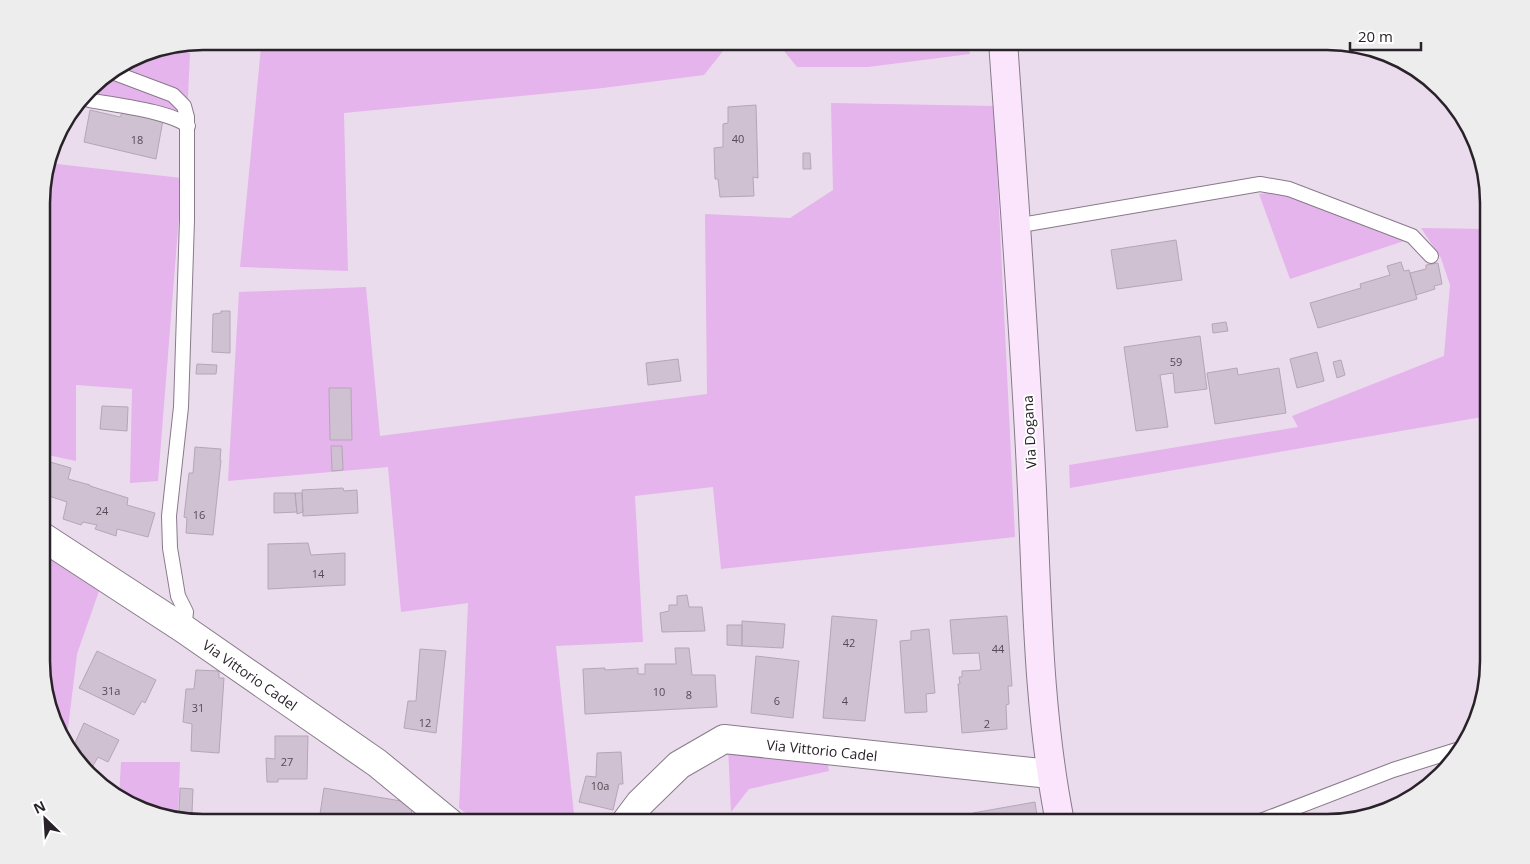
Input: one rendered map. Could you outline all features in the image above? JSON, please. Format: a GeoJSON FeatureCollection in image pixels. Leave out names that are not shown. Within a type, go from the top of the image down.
{"type":"FeatureCollection","features":[{"type":"Feature","properties":{"kind":"street","name":"Via Dogana"},"geometry":{"type":"LineString","coordinates":[[1004,50],[1029,433],[1041,672],[1050,774],[1058,814]]}},
{"type":"Feature","properties":{"kind":"street","name":"Via Vittorio Cadel"},"geometry":{"type":"LineString","coordinates":[[50,541],[184,629],[377,764],[439,814]]}},
{"type":"Feature","properties":{"kind":"street","name":"Via Vittorio Cadel"},"geometry":{"type":"LineString","coordinates":[[632,814],[640,803],[680,765],[724,739],[1050,774]]}},
{"type":"Feature","properties":{"kind":"lane"},"geometry":{"type":"LineString","coordinates":[[120,75],[173,95],[184,106],[188,126],[181,407],[169,516],[170,548],[178,596],[186,612],[184,629]]}},
{"type":"Feature","properties":{"kind":"lane"},"geometry":{"type":"LineString","coordinates":[[90,100],[155,113],[181,120],[188,126]]}},
{"type":"Feature","properties":{"kind":"lane"},"geometry":{"type":"LineString","coordinates":[[1015,226],[1260,184],[1289,189],[1412,236],[1431,256]]}},
{"type":"Feature","properties":{"kind":"lane"},"geometry":{"type":"LineString","coordinates":[[1279,814],[1393,770],[1449,752]]}},
{"type":"Feature","properties":{"kind":"shaded area"},"geometry":{"type":"Polygon","coordinates":[[[261,50],[724,50],[704,75],[603,88],[344,113],[348,271],[240,267],[261,50]]]}},
{"type":"Feature","properties":{"kind":"shaded area"},"geometry":{"type":"Polygon","coordinates":[[[783,50],[969,50],[970,54],[868,67],[797,67],[783,50]]]}},
{"type":"Feature","properties":{"kind":"shaded area"},"geometry":{"type":"Polygon","coordinates":[[[185,51],[190,53],[187,119],[91,99],[102,88],[126,70],[154,58],[185,51]]]}},
{"type":"Feature","properties":{"kind":"shaded area"},"geometry":{"type":"Polygon","coordinates":[[[831,103],[994,106],[1015,537],[721,569],[713,487],[635,496],[643,642],[556,646],[574,814],[467,814],[459,808],[468,603],[401,612],[388,467],[228,481],[239,292],[366,287],[380,436],[707,394],[705,214],[790,218],[833,190],[831,103]]]}},
{"type":"Feature","properties":{"kind":"shaded area"},"geometry":{"type":"Polygon","coordinates":[[[55,164],[182,178],[158,481],[130,483],[132,389],[76,385],[76,461],[50,455],[50,203],[55,164]]]}},
{"type":"Feature","properties":{"kind":"shaded area"},"geometry":{"type":"Polygon","coordinates":[[[1277,192],[1410,239],[1290,279],[1259,194],[1277,192]]]}},
{"type":"Feature","properties":{"kind":"shaded area"},"geometry":{"type":"Polygon","coordinates":[[[1421,228],[1480,229],[1480,417],[1070,488],[1069,465],[1298,427],[1292,416],[1444,356],[1450,285],[1441,258],[1421,228]]]}},
{"type":"Feature","properties":{"kind":"shaded area"},"geometry":{"type":"Polygon","coordinates":[[[50,559],[99,591],[77,654],[68,732],[58,710],[51,681],[50,559]]]}},
{"type":"Feature","properties":{"kind":"shaded area"},"geometry":{"type":"Polygon","coordinates":[[[728,746],[827,758],[829,771],[749,789],[731,812],[728,746]]]}},
{"type":"Feature","properties":{"kind":"shaded area"},"geometry":{"type":"Polygon","coordinates":[[[121,762],[180,762],[178,812],[144,802],[119,789],[121,762]]]}},
{"type":"Feature","properties":{"kind":"building"},"geometry":{"type":"Polygon","coordinates":[[[756,105],[758,178],[753,177],[754,196],[720,197],[718,179],[715,179],[714,148],[723,147],[723,124],[728,123],[728,107],[756,105]]]}},
{"type":"Feature","properties":{"kind":"building"},"geometry":{"type":"Polygon","coordinates":[[[90,110],[120,117],[122,113],[163,120],[156,159],[84,142],[90,110]]]}},
{"type":"Feature","properties":{"kind":"building"},"geometry":{"type":"Polygon","coordinates":[[[803,153],[810,153],[811,169],[803,169],[803,153]]]}},
{"type":"Feature","properties":{"kind":"building"},"geometry":{"type":"Polygon","coordinates":[[[1176,240],[1182,280],[1117,289],[1111,250],[1176,240]]]}},
{"type":"Feature","properties":{"kind":"building"},"geometry":{"type":"Polygon","coordinates":[[[1401,262],[1404,271],[1409,270],[1417,299],[1318,328],[1310,303],[1361,288],[1360,284],[1390,275],[1387,266],[1401,262]]]}},
{"type":"Feature","properties":{"kind":"building"},"geometry":{"type":"Polygon","coordinates":[[[1438,263],[1442,284],[1434,286],[1435,289],[1416,295],[1410,273],[1426,269],[1426,265],[1438,263]]]}},
{"type":"Feature","properties":{"kind":"building"},"geometry":{"type":"Polygon","coordinates":[[[221,311],[230,311],[230,353],[212,352],[213,314],[221,313],[221,311]]]}},
{"type":"Feature","properties":{"kind":"building"},"geometry":{"type":"Polygon","coordinates":[[[1226,322],[1228,331],[1213,333],[1212,324],[1226,322]]]}},
{"type":"Feature","properties":{"kind":"building"},"geometry":{"type":"Polygon","coordinates":[[[1200,336],[1207,389],[1175,393],[1173,373],[1160,375],[1168,427],[1136,431],[1124,347],[1200,336]]]}},
{"type":"Feature","properties":{"kind":"building"},"geometry":{"type":"Polygon","coordinates":[[[1317,352],[1324,381],[1297,388],[1290,359],[1317,352]]]}},
{"type":"Feature","properties":{"kind":"building"},"geometry":{"type":"Polygon","coordinates":[[[678,359],[681,381],[648,385],[646,363],[678,359]]]}},
{"type":"Feature","properties":{"kind":"building"},"geometry":{"type":"Polygon","coordinates":[[[1341,360],[1345,375],[1337,378],[1333,362],[1341,360]]]}},
{"type":"Feature","properties":{"kind":"building"},"geometry":{"type":"Polygon","coordinates":[[[197,364],[217,365],[216,374],[196,374],[197,364]]]}},
{"type":"Feature","properties":{"kind":"building"},"geometry":{"type":"Polygon","coordinates":[[[1237,368],[1238,375],[1279,368],[1286,413],[1215,424],[1207,373],[1237,368]]]}},
{"type":"Feature","properties":{"kind":"building"},"geometry":{"type":"Polygon","coordinates":[[[329,388],[351,388],[352,440],[330,440],[329,388]]]}},
{"type":"Feature","properties":{"kind":"building"},"geometry":{"type":"Polygon","coordinates":[[[102,406],[128,407],[127,431],[100,429],[102,406]]]}},
{"type":"Feature","properties":{"kind":"building"},"geometry":{"type":"Polygon","coordinates":[[[331,446],[342,446],[343,470],[332,471],[331,446]]]}},
{"type":"Feature","properties":{"kind":"building"},"geometry":{"type":"Polygon","coordinates":[[[195,447],[221,449],[213,535],[186,533],[187,518],[184,517],[189,473],[193,473],[195,447]]]}},
{"type":"Feature","properties":{"kind":"building"},"geometry":{"type":"Polygon","coordinates":[[[50,462],[71,468],[68,479],[128,498],[127,505],[155,513],[148,537],[117,529],[116,536],[95,529],[97,525],[83,522],[81,525],[63,519],[67,502],[50,496],[50,462]]]}},
{"type":"Feature","properties":{"kind":"building"},"geometry":{"type":"Polygon","coordinates":[[[343,488],[344,491],[357,490],[358,513],[303,516],[302,490],[343,488]]]}},
{"type":"Feature","properties":{"kind":"building"},"geometry":{"type":"Polygon","coordinates":[[[274,493],[295,493],[297,512],[274,513],[274,493]]]}},
{"type":"Feature","properties":{"kind":"building"},"geometry":{"type":"Polygon","coordinates":[[[295,493],[302,493],[303,512],[297,514],[295,493]]]}},
{"type":"Feature","properties":{"kind":"building"},"geometry":{"type":"Polygon","coordinates":[[[308,543],[311,555],[345,553],[345,585],[268,589],[268,544],[308,543]]]}},
{"type":"Feature","properties":{"kind":"building"},"geometry":{"type":"Polygon","coordinates":[[[687,595],[689,607],[702,607],[705,631],[662,632],[660,613],[669,611],[669,605],[677,605],[677,596],[687,595]]]}},
{"type":"Feature","properties":{"kind":"building"},"geometry":{"type":"Polygon","coordinates":[[[832,616],[877,620],[865,721],[823,718],[832,616]]]}},
{"type":"Feature","properties":{"kind":"building"},"geometry":{"type":"Polygon","coordinates":[[[1007,616],[1012,686],[1008,686],[1009,704],[1006,705],[1007,729],[962,733],[959,677],[962,677],[962,671],[981,670],[979,653],[953,654],[950,620],[1007,616]]]}},
{"type":"Feature","properties":{"kind":"building"},"geometry":{"type":"Polygon","coordinates":[[[742,621],[785,624],[783,648],[742,646],[742,621]]]}},
{"type":"Feature","properties":{"kind":"building"},"geometry":{"type":"Polygon","coordinates":[[[727,625],[742,625],[742,646],[727,645],[727,625]]]}},
{"type":"Feature","properties":{"kind":"building"},"geometry":{"type":"Polygon","coordinates":[[[929,629],[935,693],[926,694],[927,712],[905,713],[900,641],[911,640],[911,631],[929,629]]]}},
{"type":"Feature","properties":{"kind":"building"},"geometry":{"type":"Polygon","coordinates":[[[675,648],[689,648],[692,675],[715,675],[717,707],[585,714],[583,669],[638,668],[638,674],[645,674],[645,664],[676,664],[675,648]]]}},
{"type":"Feature","properties":{"kind":"building"},"geometry":{"type":"Polygon","coordinates":[[[420,649],[446,651],[436,733],[404,728],[408,701],[416,701],[420,649]]]}},
{"type":"Feature","properties":{"kind":"building"},"geometry":{"type":"Polygon","coordinates":[[[97,651],[156,680],[145,703],[142,701],[134,715],[79,688],[97,651]]]}},
{"type":"Feature","properties":{"kind":"building"},"geometry":{"type":"Polygon","coordinates":[[[756,656],[799,661],[793,718],[751,713],[756,656]]]}},
{"type":"Feature","properties":{"kind":"building"},"geometry":{"type":"Polygon","coordinates":[[[196,670],[219,671],[219,678],[224,678],[219,753],[191,751],[192,724],[183,722],[186,689],[194,689],[196,670]]]}},
{"type":"Feature","properties":{"kind":"building"},"geometry":{"type":"Polygon","coordinates":[[[84,723],[119,740],[108,762],[98,757],[93,767],[75,744],[84,723]]]}},
{"type":"Feature","properties":{"kind":"building"},"geometry":{"type":"Polygon","coordinates":[[[275,736],[308,736],[307,779],[278,779],[278,782],[267,782],[266,758],[275,759],[275,736]]]}},
{"type":"Feature","properties":{"kind":"building"},"geometry":{"type":"Polygon","coordinates":[[[621,752],[623,784],[619,784],[613,810],[579,802],[586,776],[596,777],[597,753],[621,752]]]}},
{"type":"Feature","properties":{"kind":"building"},"geometry":{"type":"Polygon","coordinates":[[[180,788],[193,789],[192,813],[179,812],[180,788]]]}},
{"type":"Feature","properties":{"kind":"building"},"geometry":{"type":"Polygon","coordinates":[[[324,788],[413,803],[411,814],[320,814],[324,788]]]}},
{"type":"Feature","properties":{"kind":"building"},"geometry":{"type":"Polygon","coordinates":[[[1035,802],[1037,814],[973,814],[1035,802]]]}}]}
